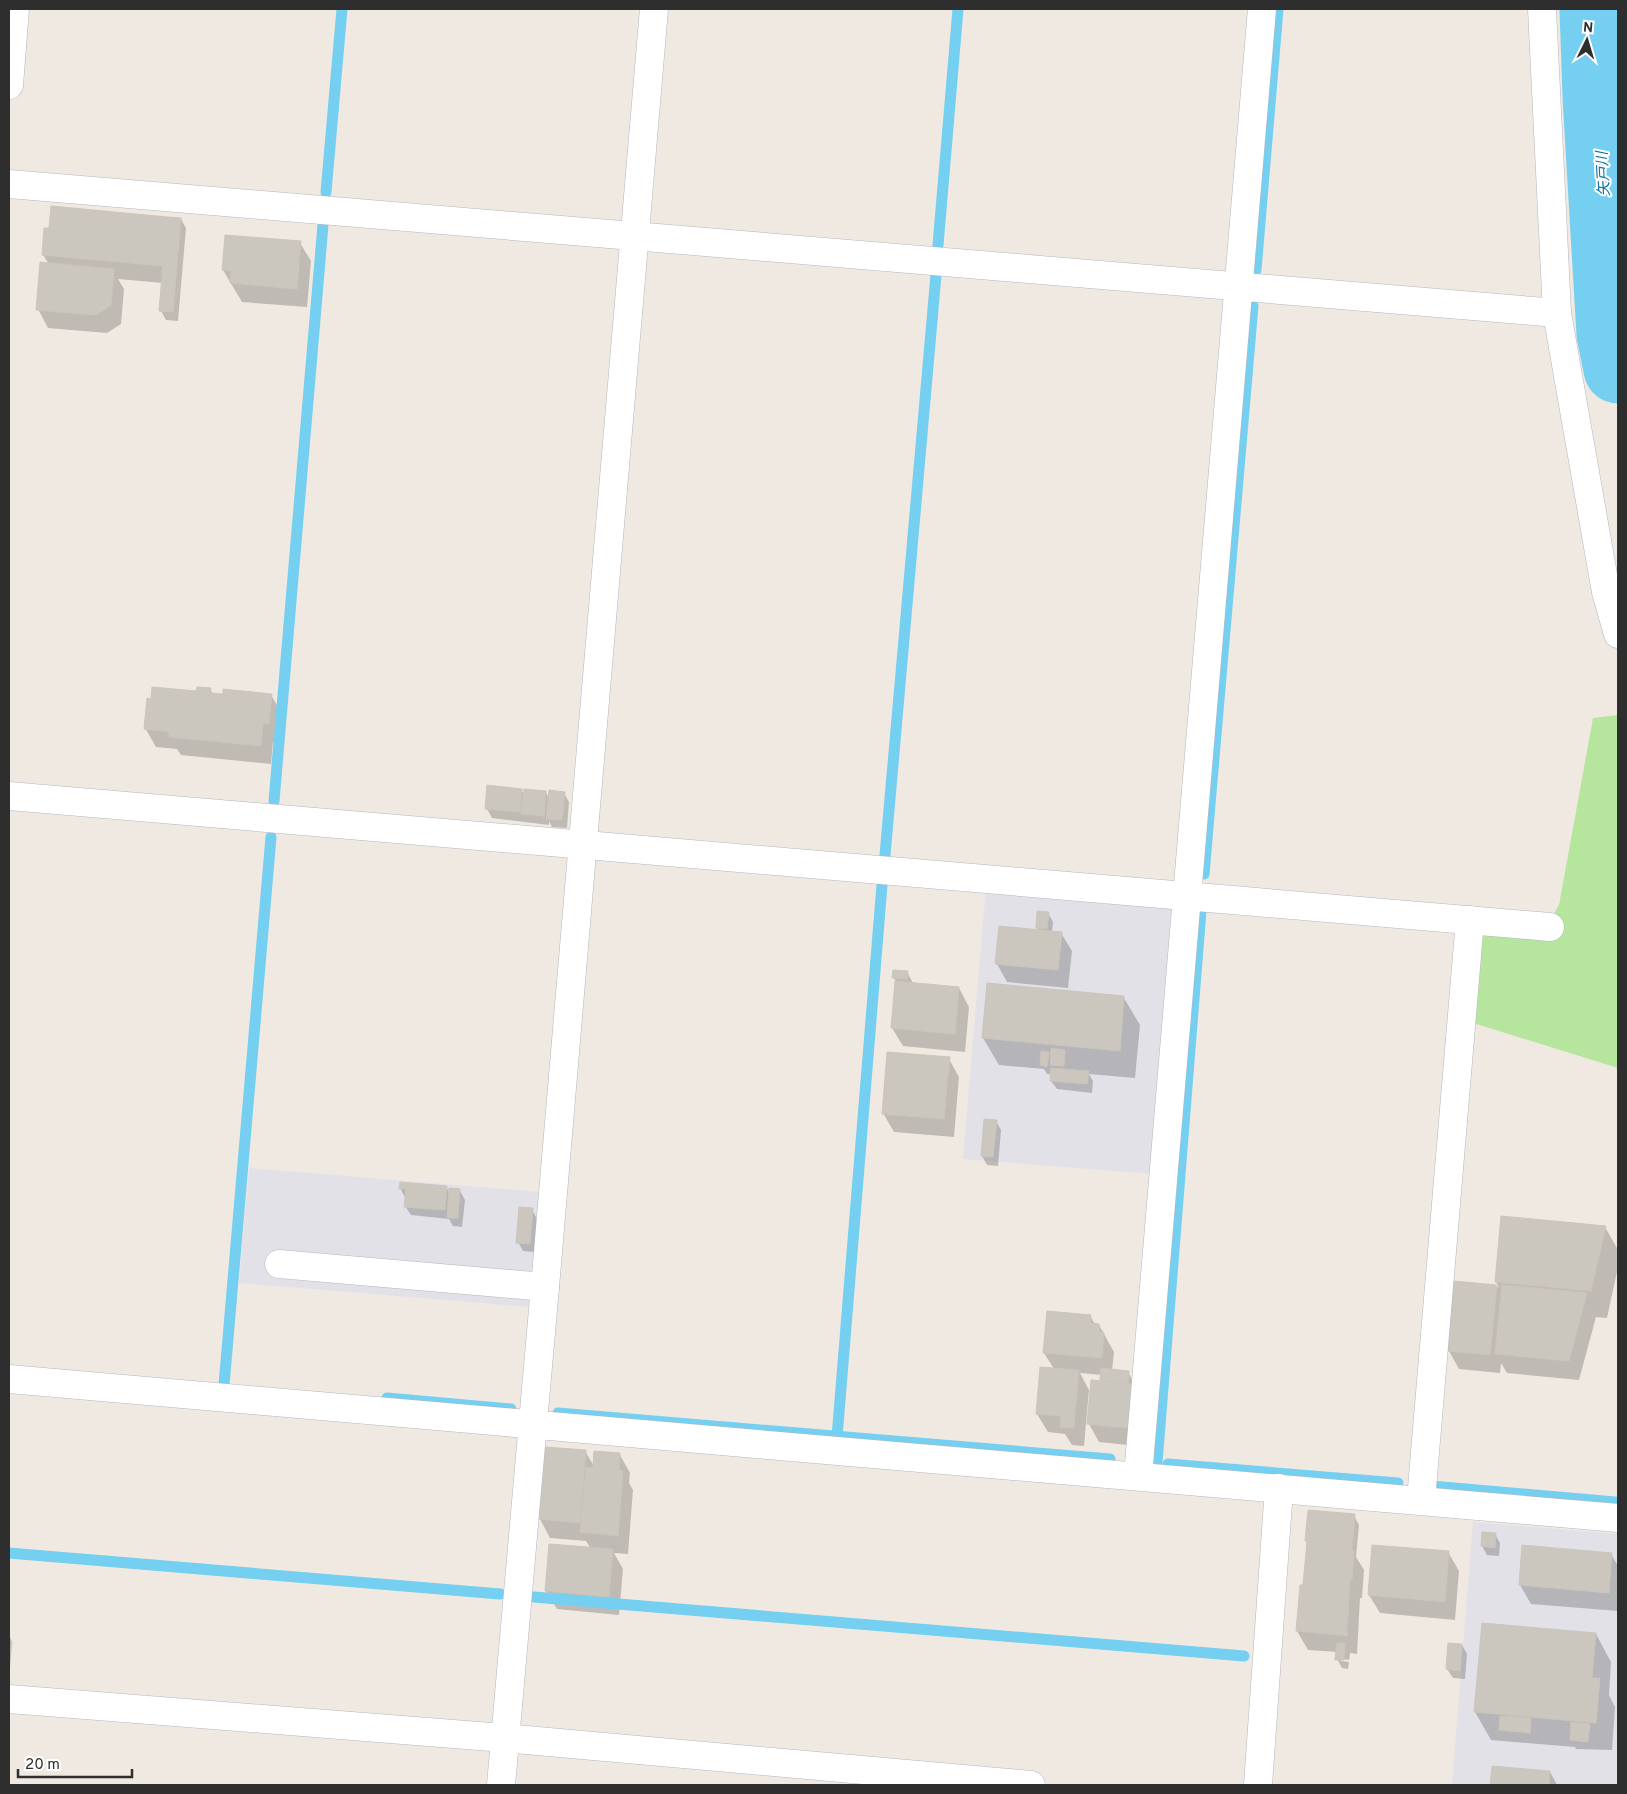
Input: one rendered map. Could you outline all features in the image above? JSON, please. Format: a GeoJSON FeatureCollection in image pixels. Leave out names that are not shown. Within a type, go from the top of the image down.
{"type":"FeatureCollection","features":[{"type":"Feature","properties":{"kind":"street"},"geometry":{"type":"LineString","coordinates":[[9,85],[15,9]]}},
{"type":"Feature","properties":{"kind":"street"},"geometry":{"type":"LineString","coordinates":[[500,1785],[533,1426],[654,9]]}},
{"type":"Feature","properties":{"kind":"street"},"geometry":{"type":"LineString","coordinates":[[1138,1476],[1262,9]]}},
{"type":"Feature","properties":{"kind":"street"},"geometry":{"type":"LineString","coordinates":[[1542,9],[1558,313],[1606,592],[1618,634]]}},
{"type":"Feature","properties":{"kind":"street"},"geometry":{"type":"LineString","coordinates":[[9,184],[1558,313]]}},
{"type":"Feature","properties":{"kind":"street"},"geometry":{"type":"LineString","coordinates":[[9,796],[1550,927]]}},
{"type":"Feature","properties":{"kind":"street"},"geometry":{"type":"LineString","coordinates":[[1421,1500],[1470,920]]}},
{"type":"Feature","properties":{"kind":"street"},"geometry":{"type":"LineString","coordinates":[[279,1264],[545,1286]]}},
{"type":"Feature","properties":{"kind":"street"},"geometry":{"type":"LineString","coordinates":[[9,1378],[533,1426],[1618,1518]]}},
{"type":"Feature","properties":{"kind":"street"},"geometry":{"type":"LineString","coordinates":[[1258,1785],[1280,1488]]}},
{"type":"Feature","properties":{"kind":"street"},"geometry":{"type":"LineString","coordinates":[[9,1699],[504,1738],[1031,1785]]}},
{"type":"Feature","properties":{"kind":"shaded area"},"geometry":{"type":"Polygon","coordinates":[[[986,888],[1170,906],[1174,915],[1153,1174],[963,1159],[986,888]]]}},
{"type":"Feature","properties":{"kind":"shaded area"},"geometry":{"type":"Polygon","coordinates":[[[249,1168],[540,1192],[530,1307],[239,1283],[249,1168]]]}},
{"type":"Feature","properties":{"kind":"shaded area"},"geometry":{"type":"Polygon","coordinates":[[[1473,1522],[1618,1534],[1618,1785],[1452,1785],[1473,1522]]]}},
{"type":"Feature","properties":{"kind":"green space"},"geometry":{"type":"Polygon","coordinates":[[[1618,715],[1618,1068],[1470,1022],[1478,932],[1552,917],[1559,905],[1593,718],[1618,715]]]}},
{"type":"Feature","properties":{"kind":"building"},"geometry":{"type":"Polygon","coordinates":[[[51,206],[167,217],[163,266],[42,255],[44,228],[49,228],[51,206]]]}},
{"type":"Feature","properties":{"kind":"building"},"geometry":{"type":"Polygon","coordinates":[[[167,217],[181,218],[173,312],[159,311],[167,217]]]}},
{"type":"Feature","properties":{"kind":"building"},"geometry":{"type":"Polygon","coordinates":[[[225,235],[301,241],[297,289],[230,283],[231,271],[222,270],[225,235]]]}},
{"type":"Feature","properties":{"kind":"building"},"geometry":{"type":"Polygon","coordinates":[[[40,262],[114,269],[111,305],[96,315],[36,310],[40,262]]]}},
{"type":"Feature","properties":{"kind":"building"},"geometry":{"type":"Polygon","coordinates":[[[152,687],[196,691],[197,687],[211,688],[210,693],[223,694],[223,689],[272,694],[269,724],[263,724],[261,746],[169,737],[169,732],[144,729],[147,698],[151,699],[152,687]]]}},
{"type":"Feature","properties":{"kind":"building"},"geometry":{"type":"Polygon","coordinates":[[[487,785],[522,789],[520,812],[485,809],[487,785]]]}},
{"type":"Feature","properties":{"kind":"building"},"geometry":{"type":"Polygon","coordinates":[[[524,789],[546,791],[544,816],[521,814],[524,789]]]}},
{"type":"Feature","properties":{"kind":"building"},"geometry":{"type":"Polygon","coordinates":[[[549,790],[565,792],[562,820],[546,819],[549,790]]]}},
{"type":"Feature","properties":{"kind":"building"},"geometry":{"type":"Polygon","coordinates":[[[1037,911],[1049,912],[1047,929],[1036,928],[1037,911]]]}},
{"type":"Feature","properties":{"kind":"building"},"geometry":{"type":"Polygon","coordinates":[[[999,926],[1062,932],[1058,970],[995,964],[999,926]]]}},
{"type":"Feature","properties":{"kind":"building"},"geometry":{"type":"Polygon","coordinates":[[[893,970],[908,971],[907,979],[892,978],[893,970]]]}},
{"type":"Feature","properties":{"kind":"building"},"geometry":{"type":"Polygon","coordinates":[[[895,981],[959,987],[955,1034],[891,1028],[895,981]]]}},
{"type":"Feature","properties":{"kind":"building"},"geometry":{"type":"Polygon","coordinates":[[[987,983],[1124,996],[1120,1051],[982,1038],[987,983]]]}},
{"type":"Feature","properties":{"kind":"building"},"geometry":{"type":"Polygon","coordinates":[[[1051,1048],[1065,1050],[1064,1066],[1050,1065],[1051,1048]]]}},
{"type":"Feature","properties":{"kind":"building"},"geometry":{"type":"Polygon","coordinates":[[[1041,1051],[1049,1052],[1047,1067],[1040,1065],[1041,1051]]]}},
{"type":"Feature","properties":{"kind":"building"},"geometry":{"type":"Polygon","coordinates":[[[887,1052],[950,1057],[944,1119],[882,1114],[887,1052]]]}},
{"type":"Feature","properties":{"kind":"building"},"geometry":{"type":"Polygon","coordinates":[[[1051,1068],[1089,1071],[1087,1084],[1050,1081],[1051,1068]]]}},
{"type":"Feature","properties":{"kind":"building"},"geometry":{"type":"Polygon","coordinates":[[[984,1119],[997,1120],[993,1157],[981,1156],[984,1119]]]}},
{"type":"Feature","properties":{"kind":"building"},"geometry":{"type":"Polygon","coordinates":[[[400,1182],[447,1186],[445,1210],[404,1207],[406,1189],[399,1189],[400,1182]]]}},
{"type":"Feature","properties":{"kind":"building"},"geometry":{"type":"Polygon","coordinates":[[[449,1188],[460,1189],[458,1218],[447,1218],[449,1188]]]}},
{"type":"Feature","properties":{"kind":"building"},"geometry":{"type":"Polygon","coordinates":[[[519,1207],[533,1208],[530,1244],[516,1243],[519,1207]]]}},
{"type":"Feature","properties":{"kind":"building"},"geometry":{"type":"Polygon","coordinates":[[[1501,1216],[1606,1226],[1591,1291],[1495,1282],[1501,1216]]]}},
{"type":"Feature","properties":{"kind":"building"},"geometry":{"type":"Polygon","coordinates":[[[1454,1281],[1497,1285],[1490,1355],[1447,1351],[1454,1281]]]}},
{"type":"Feature","properties":{"kind":"building"},"geometry":{"type":"Polygon","coordinates":[[[1502,1285],[1587,1293],[1569,1361],[1495,1354],[1502,1285]]]}},
{"type":"Feature","properties":{"kind":"building"},"geometry":{"type":"Polygon","coordinates":[[[1047,1311],[1091,1315],[1090,1323],[1099,1324],[1099,1332],[1104,1332],[1102,1358],[1043,1353],[1047,1311]]]}},
{"type":"Feature","properties":{"kind":"building"},"geometry":{"type":"Polygon","coordinates":[[[1040,1367],[1079,1370],[1074,1428],[1060,1427],[1061,1416],[1036,1414],[1040,1367]]]}},
{"type":"Feature","properties":{"kind":"building"},"geometry":{"type":"Polygon","coordinates":[[[1101,1368],[1129,1371],[1128,1383],[1100,1380],[1101,1368]]]}},
{"type":"Feature","properties":{"kind":"building"},"geometry":{"type":"Polygon","coordinates":[[[1091,1380],[1132,1384],[1128,1428],[1087,1424],[1091,1380]]]}},
{"type":"Feature","properties":{"kind":"building"},"geometry":{"type":"Polygon","coordinates":[[[545,1447],[586,1450],[580,1523],[538,1519],[545,1447]]]}},
{"type":"Feature","properties":{"kind":"building"},"geometry":{"type":"Polygon","coordinates":[[[594,1451],[620,1453],[619,1470],[623,1471],[618,1536],[580,1532],[586,1467],[593,1468],[594,1451]]]}},
{"type":"Feature","properties":{"kind":"building"},"geometry":{"type":"Polygon","coordinates":[[[1308,1510],[1355,1514],[1352,1550],[1341,1549],[1341,1544],[1305,1541],[1308,1510]]]}},
{"type":"Feature","properties":{"kind":"building"},"geometry":{"type":"Polygon","coordinates":[[[1482,1532],[1496,1533],[1495,1548],[1481,1546],[1482,1532]]]}},
{"type":"Feature","properties":{"kind":"building"},"geometry":{"type":"Polygon","coordinates":[[[1307,1541],[1341,1544],[1340,1549],[1354,1551],[1352,1580],[1350,1579],[1347,1636],[1296,1631],[1300,1585],[1303,1585],[1307,1541]]]}},
{"type":"Feature","properties":{"kind":"building"},"geometry":{"type":"Polygon","coordinates":[[[549,1544],[613,1549],[609,1597],[545,1591],[549,1544]]]}},
{"type":"Feature","properties":{"kind":"building"},"geometry":{"type":"Polygon","coordinates":[[[1372,1545],[1449,1551],[1445,1602],[1368,1595],[1372,1545]]]}},
{"type":"Feature","properties":{"kind":"building"},"geometry":{"type":"Polygon","coordinates":[[[1522,1545],[1612,1553],[1609,1593],[1519,1585],[1522,1545]]]}},
{"type":"Feature","properties":{"kind":"building"},"geometry":{"type":"Polygon","coordinates":[[[1482,1623],[1596,1633],[1592,1678],[1600,1678],[1596,1723],[1474,1712],[1482,1623]]]}},
{"type":"Feature","properties":{"kind":"building"},"geometry":{"type":"Polygon","coordinates":[[[1337,1643],[1345,1643],[1344,1660],[1335,1660],[1337,1643]]]}},
{"type":"Feature","properties":{"kind":"building"},"geometry":{"type":"Polygon","coordinates":[[[1448,1643],[1462,1644],[1460,1671],[1446,1669],[1448,1643]]]}},
{"type":"Feature","properties":{"kind":"building"},"geometry":{"type":"Polygon","coordinates":[[[1500,1716],[1531,1718],[1530,1733],[1499,1730],[1500,1716]]]}},
{"type":"Feature","properties":{"kind":"building"},"geometry":{"type":"Polygon","coordinates":[[[1571,1722],[1590,1724],[1588,1742],[1570,1740],[1571,1722]]]}},
{"type":"Feature","properties":{"kind":"building"},"geometry":{"type":"Polygon","coordinates":[[[1492,1766],[1550,1771],[1549,1785],[1490,1785],[1492,1766]]]}},
{"type":"Feature","properties":{"kind":"waterway"},"geometry":{"type":"LineString","coordinates":[[326,192],[342,9]]}},
{"type":"Feature","properties":{"kind":"waterway"},"geometry":{"type":"LineString","coordinates":[[938,245],[958,9]]}},
{"type":"Feature","properties":{"kind":"waterway"},"geometry":{"type":"LineString","coordinates":[[1256,270],[1278,9]]}},
{"type":"Feature","properties":{"kind":"waterway","name":"矢戸川"},"geometry":{"type":"LineString","coordinates":[[1594,9],[1597,97],[1611,334],[1618,369]]}},
{"type":"Feature","properties":{"kind":"waterway"},"geometry":{"type":"LineString","coordinates":[[274,801],[323,225]]}},
{"type":"Feature","properties":{"kind":"waterway"},"geometry":{"type":"LineString","coordinates":[[885,855],[936,275]]}},
{"type":"Feature","properties":{"kind":"waterway"},"geometry":{"type":"LineString","coordinates":[[1204,874],[1253,306]]}},
{"type":"Feature","properties":{"kind":"waterway"},"geometry":{"type":"LineString","coordinates":[[224,1385],[271,837]]}},
{"type":"Feature","properties":{"kind":"waterway"},"geometry":{"type":"LineString","coordinates":[[837,1437],[882,885]]}},
{"type":"Feature","properties":{"kind":"waterway"},"geometry":{"type":"LineString","coordinates":[[1157,1463],[1201,911]]}},
{"type":"Feature","properties":{"kind":"waterway"},"geometry":{"type":"LineString","coordinates":[[387,1398],[511,1409]]}},
{"type":"Feature","properties":{"kind":"waterway"},"geometry":{"type":"LineString","coordinates":[[558,1413],[1110,1459]]}},
{"type":"Feature","properties":{"kind":"waterway"},"geometry":{"type":"LineString","coordinates":[[1168,1464],[1398,1483]]}},
{"type":"Feature","properties":{"kind":"waterway"},"geometry":{"type":"LineString","coordinates":[[1431,1486],[1615,1502]]}},
{"type":"Feature","properties":{"kind":"waterway"},"geometry":{"type":"LineString","coordinates":[[9,1553],[500,1594]]}},
{"type":"Feature","properties":{"kind":"waterway"},"geometry":{"type":"LineString","coordinates":[[534,1597],[1244,1656]]}}]}
